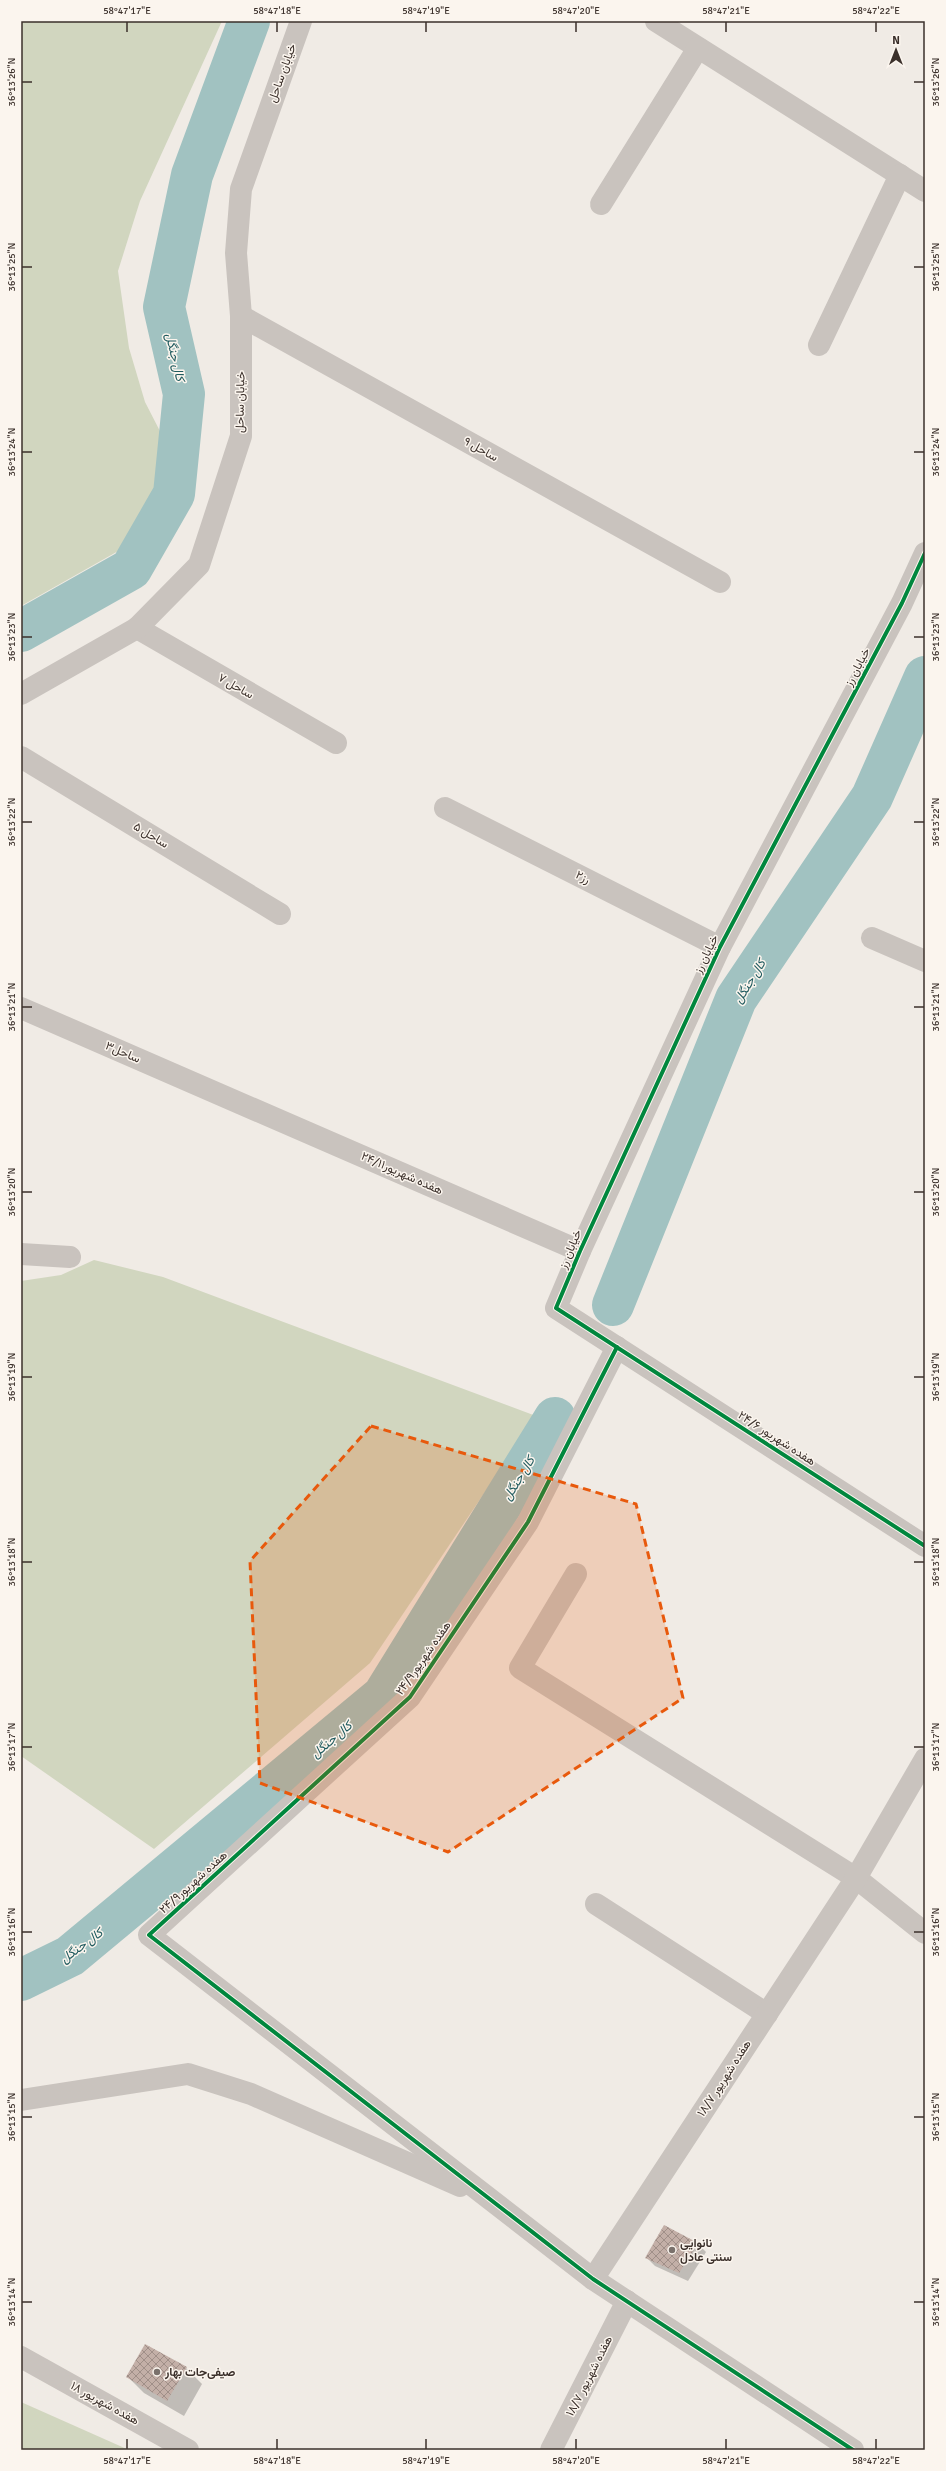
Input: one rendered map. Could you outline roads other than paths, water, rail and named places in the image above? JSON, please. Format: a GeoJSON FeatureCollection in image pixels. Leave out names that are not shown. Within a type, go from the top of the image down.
{"type":"FeatureCollection","features":[{"type":"Feature","properties":{"kind":"street","name":"خیابان ساحل"},"geometry":{"type":"LineString","coordinates":[[21,694],[137,628],[199,565],[241,436],[241,316],[236,253],[241,189],[301,21]]}},
{"type":"Feature","properties":{"kind":"street"},"geometry":{"type":"LineString","coordinates":[[656,21],[925,191]]}},
{"type":"Feature","properties":{"kind":"street"},"geometry":{"type":"LineString","coordinates":[[601,204],[698,48]]}},
{"type":"Feature","properties":{"kind":"street"},"geometry":{"type":"LineString","coordinates":[[819,345],[900,175]]}},
{"type":"Feature","properties":{"kind":"street","name":"ساحل ۹"},"geometry":{"type":"LineString","coordinates":[[241,316],[720,582]]}},
{"type":"Feature","properties":{"kind":"street","name":"خیابان رز"},"geometry":{"type":"LineString","coordinates":[[617,1347],[556,1308],[580,1251],[720,947],[902,603],[925,553]]}},
{"type":"Feature","properties":{"kind":"street","name":"ساحل ۷"},"geometry":{"type":"LineString","coordinates":[[137,628],[336,743]]}},
{"type":"Feature","properties":{"kind":"street","name":"ساحل ۵"},"geometry":{"type":"LineString","coordinates":[[21,757],[280,914]]}},
{"type":"Feature","properties":{"kind":"street","name":"رز۲"},"geometry":{"type":"LineString","coordinates":[[445,808],[720,947]]}},
{"type":"Feature","properties":{"kind":"street"},"geometry":{"type":"LineString","coordinates":[[872,938],[925,961]]}},
{"type":"Feature","properties":{"kind":"street","name":"ساحل۳"},"geometry":{"type":"LineString","coordinates":[[21,1008],[225,1096]]}},
{"type":"Feature","properties":{"kind":"street","name":"هفده شهریور۲۴/۱۱"},"geometry":{"type":"LineString","coordinates":[[225,1096],[580,1251]]}},
{"type":"Feature","properties":{"kind":"street"},"geometry":{"type":"LineString","coordinates":[[21,1254],[70,1257]]}},
{"type":"Feature","properties":{"kind":"street","name":"هفده شهریور ۲۴/۶"},"geometry":{"type":"LineString","coordinates":[[617,1347],[925,1546]]}},
{"type":"Feature","properties":{"kind":"street","name":"هفده شهریور۲۴/۹"},"geometry":{"type":"LineString","coordinates":[[491,2199],[149,1935],[410,1697],[528,1522],[617,1347]]}},
{"type":"Feature","properties":{"kind":"street"},"geometry":{"type":"LineString","coordinates":[[576,1574],[520,1668],[856,1878],[925,1933]]}},
{"type":"Feature","properties":{"kind":"street","name":"هفده شهریور ۱۸/۷"},"geometry":{"type":"LineString","coordinates":[[593,2279],[856,1878],[925,1759]]}},
{"type":"Feature","properties":{"kind":"street"},"geometry":{"type":"LineString","coordinates":[[596,1904],[767,2014]]}},
{"type":"Feature","properties":{"kind":"street"},"geometry":{"type":"LineString","coordinates":[[21,2100],[188,2074],[251,2094],[491,2199],[593,2279],[853,2450]]}},
{"type":"Feature","properties":{"kind":"street","name":"هفده شهریور ۱۸/۷"},"geometry":{"type":"LineString","coordinates":[[551,2450],[627,2301]]}},
{"type":"Feature","properties":{"kind":"street","name":"هفده شهریور ۱۸"},"geometry":{"type":"LineString","coordinates":[[21,2357],[188,2450]]}},
{"type":"Feature","properties":{"kind":"waterway","name":"کال جنگل"},"geometry":{"type":"LineString","coordinates":[[21,631],[131,569],[174,494],[184,394],[164,307],[192,175],[249,21]]}},
{"type":"Feature","properties":{"kind":"waterway","name":"کال جنگل"},"geometry":{"type":"LineString","coordinates":[[613,1305],[736,999],[872,797],[925,677]]}},
{"type":"Feature","properties":{"kind":"waterway","name":"کال جنگل"},"geometry":{"type":"LineString","coordinates":[[21,1980],[70,1956],[383,1696],[555,1418]]}},
{"type":"Feature","properties":{"kind":"place","name":"نانوایی سنتی عادل"},"geometry":{"type":"Point","coordinates":[672,2250]}},
{"type":"Feature","properties":{"kind":"place","name":"صیفی‌جات بهار"},"geometry":{"type":"Point","coordinates":[157,2372]}}]}
